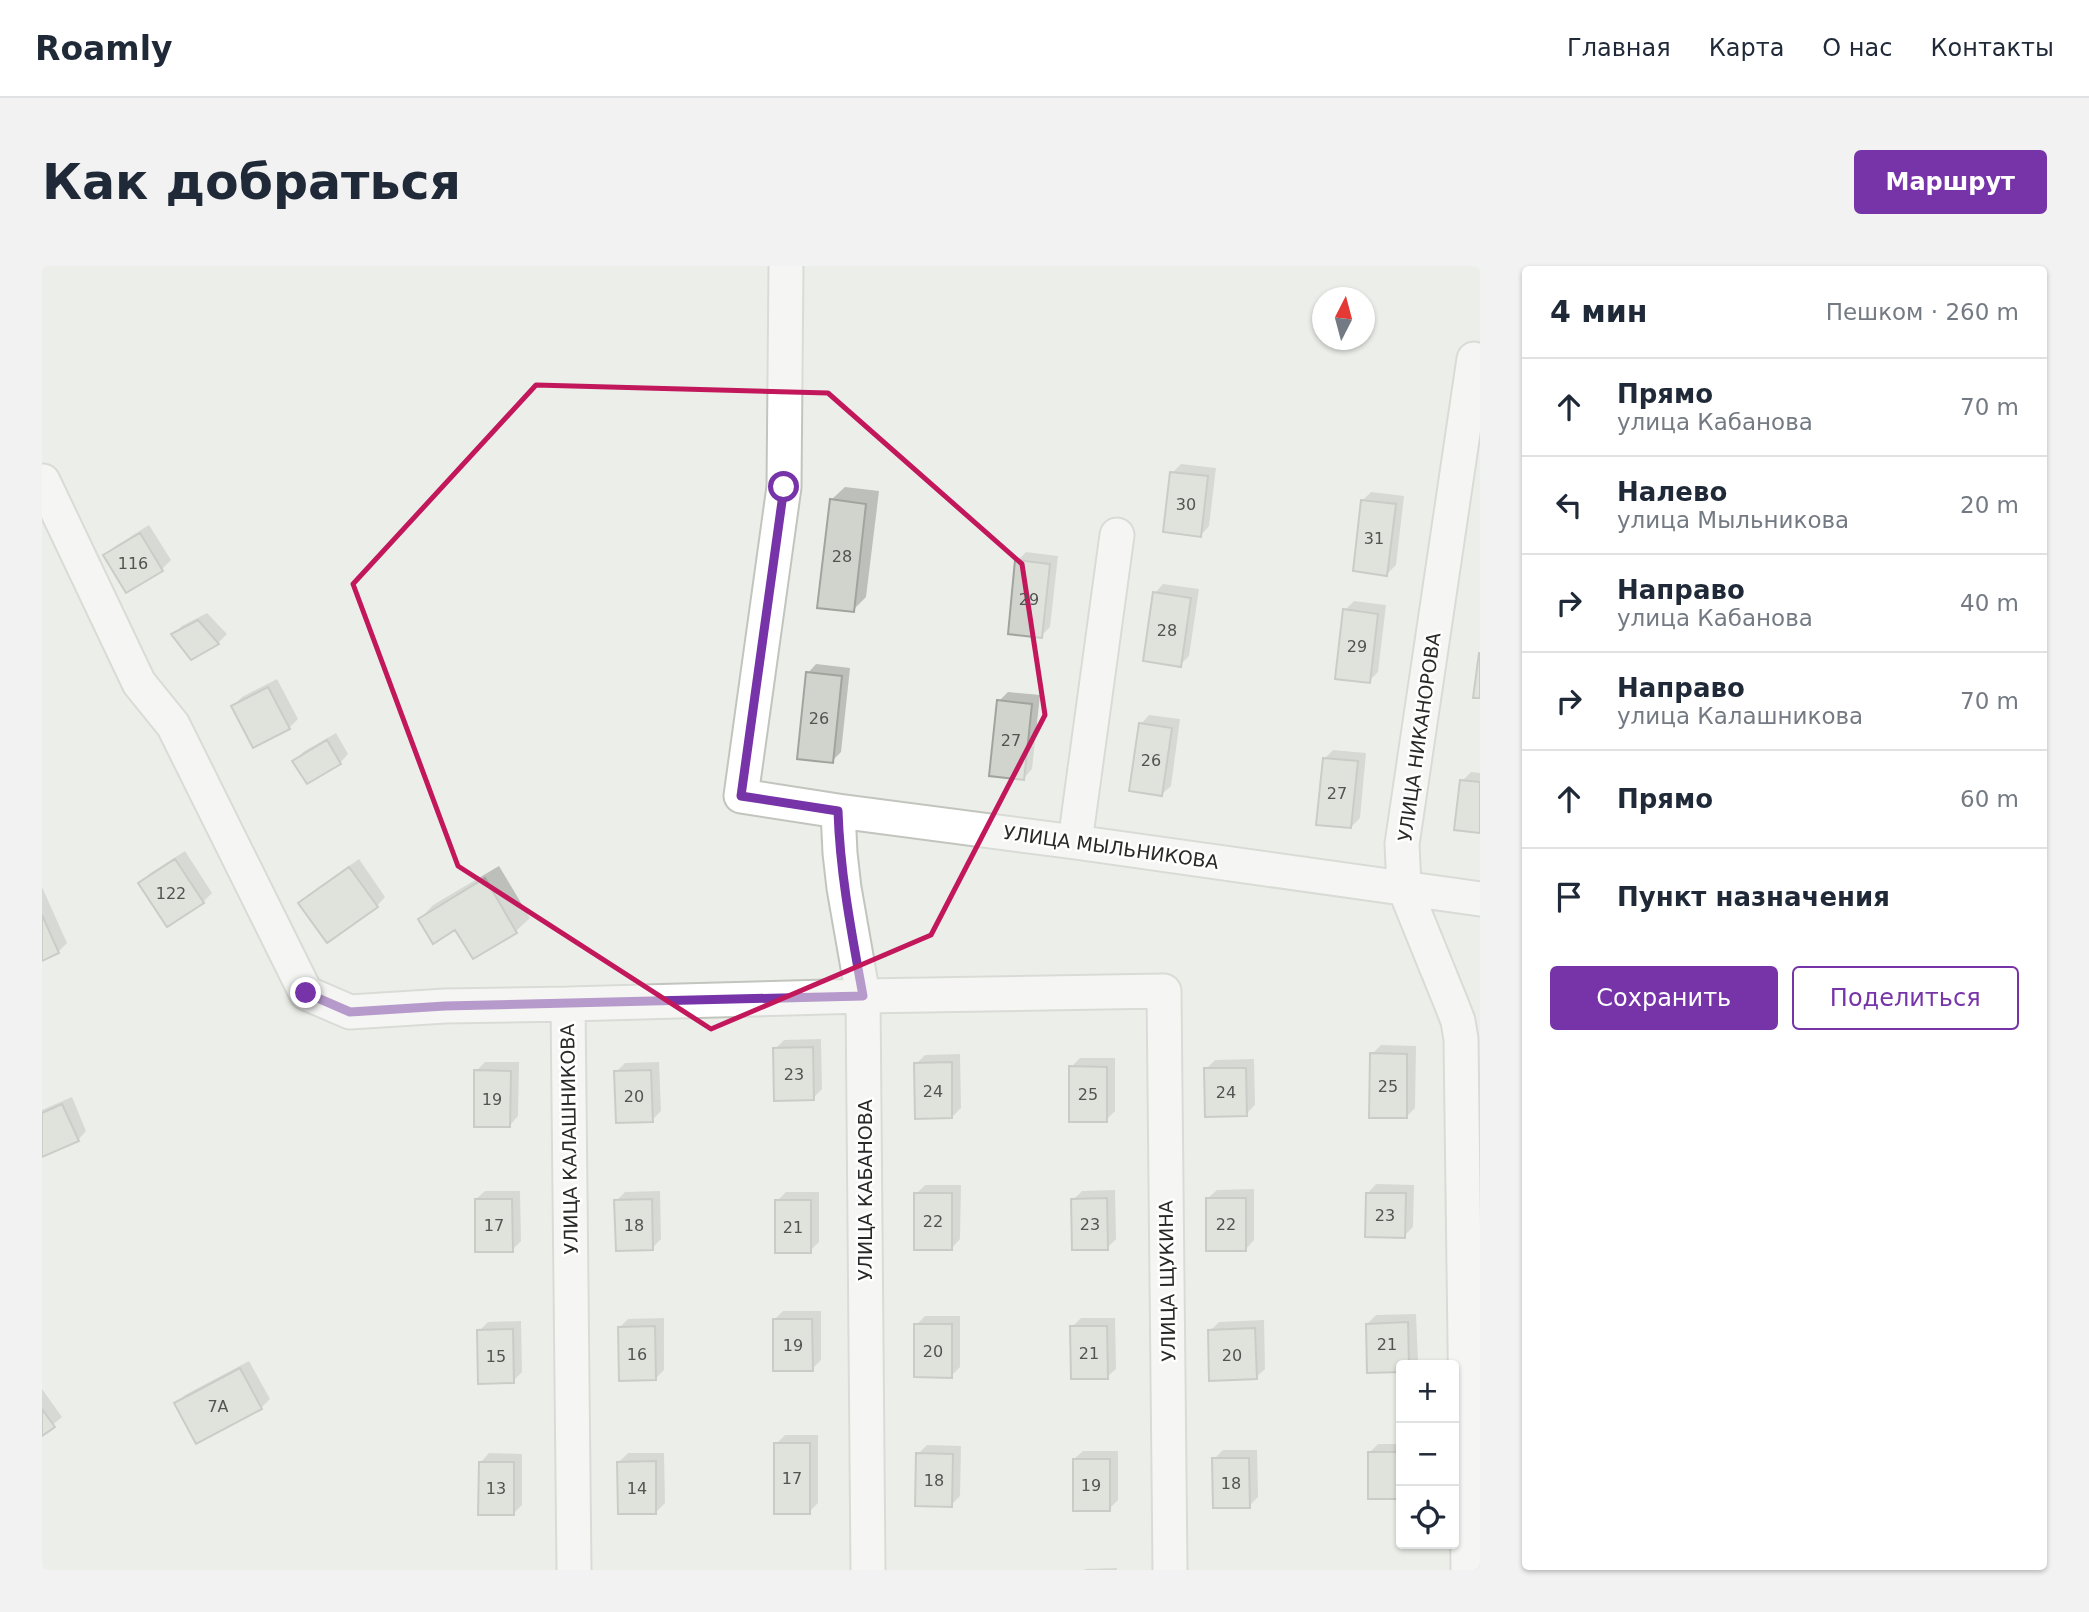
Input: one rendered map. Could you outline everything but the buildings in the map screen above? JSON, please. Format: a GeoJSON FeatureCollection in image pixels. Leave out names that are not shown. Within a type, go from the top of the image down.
{"type":"FeatureCollection","features":[{"type":"Feature","properties":{"kind":"street","name":"УЛИЦА МЫЛЬНИКОВА"},"geometry":{"type":"LineString","coordinates":[[786,266],[784,487],[741,796],[1480,899]]}},
{"type":"Feature","properties":{"kind":"street","name":"УЛИЦА НИКАНОРОВА"},"geometry":{"type":"LineString","coordinates":[[1468,1570],[1461,1040],[1458,1021],[1404,887],[1402,844],[1474,359]]}},
{"type":"Feature","properties":{"kind":"street"},"geometry":{"type":"LineString","coordinates":[[43,481],[139,683],[173,725],[306,993],[350,1012],[445,1006],[568,1004]]}},
{"type":"Feature","properties":{"kind":"street"},"geometry":{"type":"LineString","coordinates":[[1075,842],[1117,535]]}},
{"type":"Feature","properties":{"kind":"street","name":"УЛИЦА КАБАНОВА"},"geometry":{"type":"LineString","coordinates":[[838,811],[844,888],[863,996],[868,1570]]}},
{"type":"Feature","properties":{"kind":"street","name":"УЛИЦА КАЛАШНИКОВА"},"geometry":{"type":"LineString","coordinates":[[573,1570],[568,1004],[1164,991]]}},
{"type":"Feature","properties":{"kind":"street","name":"УЛИЦА ЩУКИНА"},"geometry":{"type":"LineString","coordinates":[[1164,991],[1170,1570]]}},
{"type":"Feature","properties":{"kind":"highlighted area"},"geometry":{"type":"Polygon","coordinates":[[[536,385],[828,393],[1022,564],[1045,715],[931,935],[711,1029],[458,866],[353,584],[536,385]]]}},
{"type":"Feature","properties":{"kind":"route"},"geometry":{"type":"LineString","coordinates":[[306,993],[350,1012],[445,1006],[863,996],[844,888],[838,811],[741,796],[784,487]]}}]}
